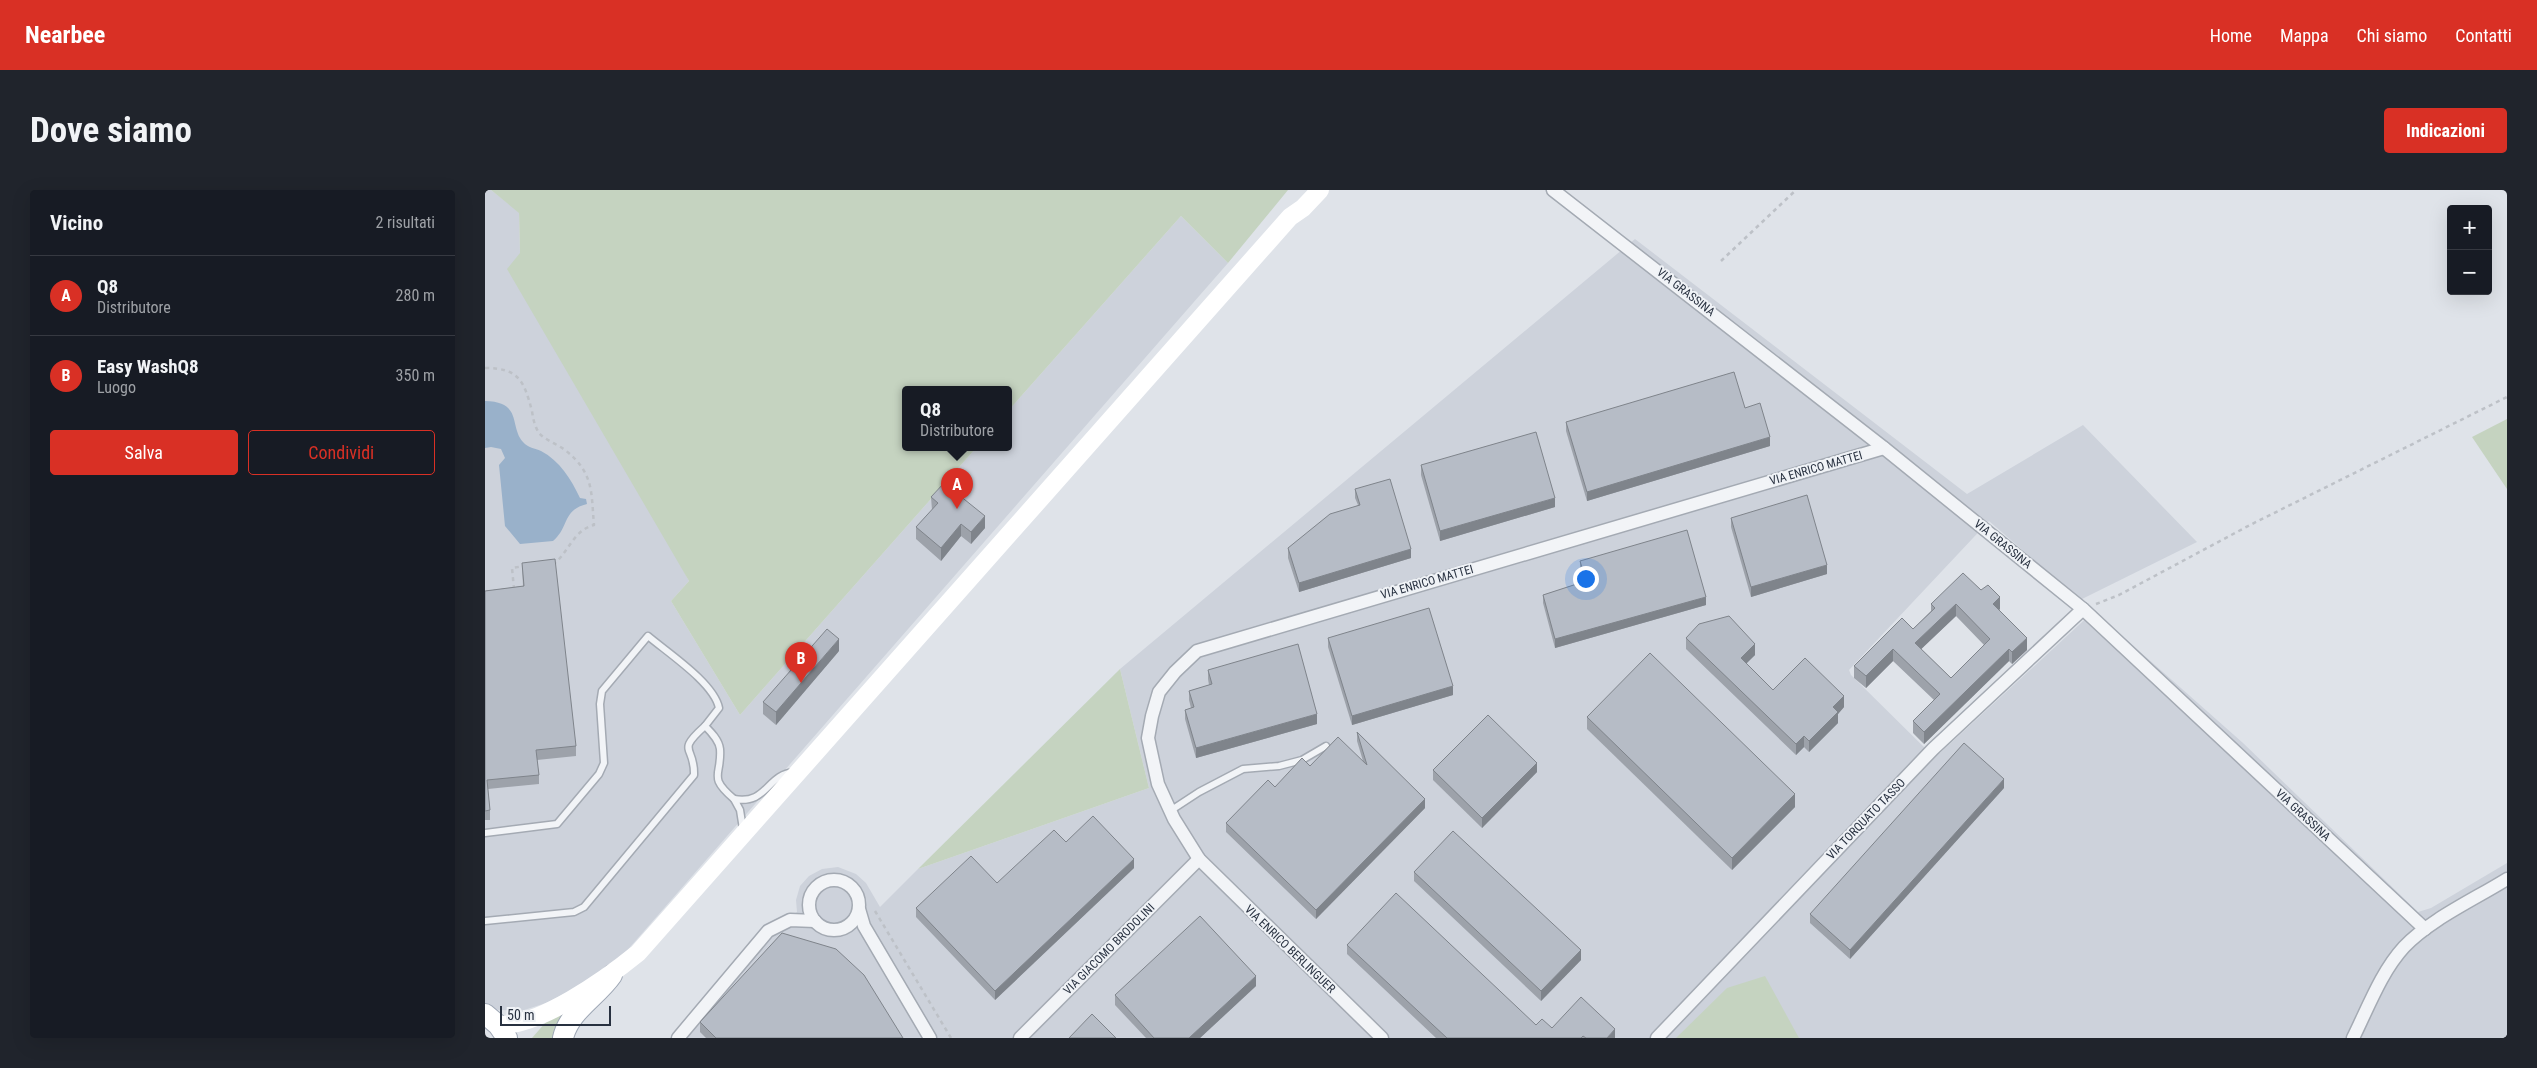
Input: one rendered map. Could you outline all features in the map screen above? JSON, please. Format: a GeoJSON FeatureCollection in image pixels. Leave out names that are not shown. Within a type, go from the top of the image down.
{"type":"FeatureCollection","features":[{"type":"Feature","properties":{"kind":"main road"},"geometry":{"type":"LineString","coordinates":[[497,1026],[520,1023],[591,988],[612,975],[638,953],[1290,217],[1306,190]]}},
{"type":"Feature","properties":{"kind":"main road"},"geometry":{"type":"LineString","coordinates":[[1290,217],[1303,208],[1320,190]]}},
{"type":"Feature","properties":{"kind":"main road"},"geometry":{"type":"LineString","coordinates":[[563,1038],[571,1018],[602,990],[612,975]]}},
{"type":"Feature","properties":{"kind":"main road"},"geometry":{"type":"LineString","coordinates":[[516,1038],[523,1029],[551,1008]]}},
{"type":"Feature","properties":{"kind":"street","name":"VIA GRASSINA"},"geometry":{"type":"LineString","coordinates":[[1553,190],[1884,448],[2083,609],[2425,929]]}},
{"type":"Feature","properties":{"kind":"street","name":"VIA ENRICO MATTEI"},"geometry":{"type":"LineString","coordinates":[[1199,859],[1170,811],[1157,784],[1148,738],[1159,692],[1175,672],[1197,651],[1884,448]]}},
{"type":"Feature","properties":{"kind":"street","name":"VIA TORQUATO TASSO"},"geometry":{"type":"LineString","coordinates":[[1657,1038],[1933,749],[2083,609]]}},
{"type":"Feature","properties":{"kind":"street","name":"VIA GIACOMO BRODOLINI"},"geometry":{"type":"LineString","coordinates":[[1020,1038],[1199,859]]}},
{"type":"Feature","properties":{"kind":"street","name":"VIA ENRICO BERLINGUER"},"geometry":{"type":"LineString","coordinates":[[1199,859],[1382,1038]]}},
{"type":"Feature","properties":{"kind":"street"},"geometry":{"type":"LineString","coordinates":[[879,953],[861,936],[821,926],[815,921],[809,906],[810,898],[819,886],[834,880],[850,886],[859,905],[864,926],[930,1038]]}},
{"type":"Feature","properties":{"kind":"street"},"geometry":{"type":"LineString","coordinates":[[2353,1038],[2395,959],[2410,941],[2425,929],[2507,880]]}},
{"type":"Feature","properties":{"kind":"street"},"geometry":{"type":"LineString","coordinates":[[836,930],[851,924],[859,905]]}},
{"type":"Feature","properties":{"kind":"street"},"geometry":{"type":"LineString","coordinates":[[680,1036],[768,931],[790,920],[815,921]]}},
{"type":"Feature","properties":{"kind":"lane"},"geometry":{"type":"LineString","coordinates":[[485,834],[557,824],[599,774],[605,763],[600,704],[602,691],[648,636],[709,688],[718,700],[719,708],[705,726],[689,740],[687,748],[694,768],[694,775],[584,907],[574,912],[485,921]]}},
{"type":"Feature","properties":{"kind":"lane"},"geometry":{"type":"LineString","coordinates":[[705,726],[713,735],[720,748],[717,778],[722,788],[734,799],[743,821],[743,836]]}},
{"type":"Feature","properties":{"kind":"lane"},"geometry":{"type":"LineString","coordinates":[[1170,811],[1199,792],[1243,769],[1279,766],[1302,760],[1326,746]]}},
{"type":"Feature","properties":{"kind":"lane"},"geometry":{"type":"LineString","coordinates":[[734,799],[747,801],[757,797],[785,773],[801,771]]}},
{"type":"Feature","properties":{"kind":"path"},"geometry":{"type":"LineString","coordinates":[[1721,261],[1796,190]]}},
{"type":"Feature","properties":{"kind":"path"},"geometry":{"type":"LineString","coordinates":[[485,368],[502,368],[517,375],[523,385],[540,434],[575,458],[583,466],[588,478],[594,525],[585,527],[578,533],[555,563],[546,564]]}},
{"type":"Feature","properties":{"kind":"path"},"geometry":{"type":"LineString","coordinates":[[2083,609],[2119,596],[2249,526],[2507,397]]}},
{"type":"Feature","properties":{"kind":"path"},"geometry":{"type":"LineString","coordinates":[[515,597],[512,568],[529,566]]}},
{"type":"Feature","properties":{"kind":"path"},"geometry":{"type":"LineString","coordinates":[[859,905],[869,905],[876,913],[951,1038]]}},
{"type":"Feature","properties":{"kind":"shaded area"},"geometry":{"type":"Polygon","coordinates":[[[485,190],[491,190],[519,212],[520,253],[689,581],[671,601],[740,715],[973,451],[1012,451],[1012,406],[1181,216],[1228,263],[624,954],[598,977],[546,1003],[521,1011],[485,1009],[485,190]]]}},
{"type":"Feature","properties":{"kind":"shaded area"},"geometry":{"type":"Polygon","coordinates":[[[1635,239],[1967,494],[2083,425],[2197,542],[2080,600],[1989,521],[1849,670],[1851,675],[1928,751],[1940,753],[2094,611],[2243,743],[2418,912],[2431,908],[2507,863],[2507,1038],[671,1038],[760,931],[771,922],[785,921],[797,912],[796,900],[800,886],[809,876],[822,869],[838,867],[856,874],[866,883],[880,907],[918,869],[1149,788],[1120,669],[1635,239]]]}},
{"type":"Feature","properties":{"kind":"green space"},"geometry":{"type":"Polygon","coordinates":[[[491,190],[1288,190],[1228,263],[1181,216],[1012,406],[1012,386],[902,386],[902,451],[973,451],[740,715],[671,601],[689,581],[507,269],[520,253],[519,213],[491,190]]]}},
{"type":"Feature","properties":{"kind":"green space"},"geometry":{"type":"Polygon","coordinates":[[[2507,419],[2507,489],[2472,437],[2507,419]]]}},
{"type":"Feature","properties":{"kind":"green space"},"geometry":{"type":"Polygon","coordinates":[[[1120,669],[1149,788],[918,869],[1120,669]]]}},
{"type":"Feature","properties":{"kind":"green space"},"geometry":{"type":"Polygon","coordinates":[[[1765,976],[1799,1038],[1676,1038],[1727,988],[1765,976]]]}},
{"type":"Feature","properties":{"kind":"green space"},"geometry":{"type":"Polygon","coordinates":[[[565,1010],[554,1038],[532,1038],[546,1022],[565,1010]]]}},
{"type":"Feature","properties":{"kind":"water"},"geometry":{"type":"Polygon","coordinates":[[[485,401],[497,402],[510,410],[523,442],[554,460],[569,477],[580,498],[586,499],[587,504],[573,510],[562,531],[553,541],[520,544],[505,526],[499,465],[505,458],[501,449],[485,448],[485,401]]]}},
{"type":"Feature","properties":{"kind":"building"},"geometry":{"type":"Polygon","coordinates":[[[1734,372],[1745,408],[1760,403],[1770,437],[1587,492],[1566,422],[1734,372]]]}},
{"type":"Feature","properties":{"kind":"building"},"geometry":{"type":"Polygon","coordinates":[[[1536,432],[1555,498],[1440,531],[1421,465],[1536,432]]]}},
{"type":"Feature","properties":{"kind":"building"},"geometry":{"type":"Polygon","coordinates":[[[1390,479],[1411,549],[1299,583],[1288,548],[1330,514],[1360,505],[1355,489],[1390,479]]]}},
{"type":"Feature","properties":{"kind":"building"},"geometry":{"type":"Polygon","coordinates":[[[944,483],[985,516],[971,532],[961,524],[941,548],[916,527],[938,503],[931,497],[944,483]]]}},
{"type":"Feature","properties":{"kind":"building"},"geometry":{"type":"Polygon","coordinates":[[[1807,495],[1827,565],[1751,587],[1731,518],[1807,495]]]}},
{"type":"Feature","properties":{"kind":"building"},"geometry":{"type":"Polygon","coordinates":[[[1687,530],[1706,597],[1555,639],[1543,595],[1586,581],[1580,561],[1687,530]]]}},
{"type":"Feature","properties":{"kind":"building"},"geometry":{"type":"Polygon","coordinates":[[[555,559],[576,746],[536,750],[539,775],[487,780],[490,810],[485,811],[485,591],[524,586],[522,563],[555,559]]]}},
{"type":"Feature","properties":{"kind":"building"},"geometry":{"type":"Polygon","coordinates":[[[1963,573],[1981,590],[1988,585],[2000,597],[1993,604],[2027,638],[2012,652],[2009,649],[1924,732],[1913,721],[1940,694],[1893,649],[1866,676],[1854,666],[1902,618],[1913,629],[1935,608],[1931,604],[1963,573]],[[1956,604],[1915,643],[1951,678],[1990,639],[1956,604]]]}},
{"type":"Feature","properties":{"kind":"building"},"geometry":{"type":"Polygon","coordinates":[[[1429,608],[1453,686],[1352,716],[1328,638],[1429,608]]]}},
{"type":"Feature","properties":{"kind":"building"},"geometry":{"type":"Polygon","coordinates":[[[1729,616],[1755,644],[1741,658],[1773,690],[1805,658],[1844,696],[1833,707],[1838,712],[1809,741],[1804,736],[1796,744],[1686,638],[1699,624],[1729,616]]]}},
{"type":"Feature","properties":{"kind":"building"},"geometry":{"type":"Polygon","coordinates":[[[827,629],[839,639],[776,712],[763,702],[827,629]]]}},
{"type":"Feature","properties":{"kind":"building"},"geometry":{"type":"Polygon","coordinates":[[[1298,644],[1317,714],[1196,748],[1185,710],[1194,707],[1189,691],[1212,684],[1208,670],[1298,644]]]}},
{"type":"Feature","properties":{"kind":"building"},"geometry":{"type":"Polygon","coordinates":[[[1650,653],[1795,794],[1732,858],[1587,717],[1650,653]]]}},
{"type":"Feature","properties":{"kind":"building"},"geometry":{"type":"Polygon","coordinates":[[[1488,715],[1537,763],[1482,818],[1433,770],[1488,715]]]}},
{"type":"Feature","properties":{"kind":"building"},"geometry":{"type":"Polygon","coordinates":[[[1357,732],[1425,799],[1316,910],[1226,823],[1268,780],[1275,787],[1302,758],[1310,766],[1338,737],[1367,765],[1357,732]]]}},
{"type":"Feature","properties":{"kind":"building"},"geometry":{"type":"Polygon","coordinates":[[[1964,743],[2004,779],[1850,950],[1810,914],[1964,743]]]}},
{"type":"Feature","properties":{"kind":"building"},"geometry":{"type":"Polygon","coordinates":[[[1093,816],[1134,859],[995,991],[916,908],[971,856],[997,883],[1054,830],[1066,842],[1093,816]]]}},
{"type":"Feature","properties":{"kind":"building"},"geometry":{"type":"Polygon","coordinates":[[[1453,831],[1581,950],[1541,991],[1414,872],[1453,831]]]}},
{"type":"Feature","properties":{"kind":"building"},"geometry":{"type":"Polygon","coordinates":[[[1396,893],[1536,1025],[1542,1019],[1552,1028],[1581,997],[1615,1029],[1607,1038],[1586,1038],[1583,1036],[1581,1038],[1447,1038],[1347,945],[1396,893]]]}},
{"type":"Feature","properties":{"kind":"building"},"geometry":{"type":"Polygon","coordinates":[[[1200,916],[1256,976],[1189,1038],[1154,1038],[1115,995],[1200,916]]]}},
{"type":"Feature","properties":{"kind":"building"},"geometry":{"type":"Polygon","coordinates":[[[782,933],[836,949],[864,975],[903,1038],[716,1038],[700,1022],[782,933]]]}},
{"type":"Feature","properties":{"kind":"building"},"geometry":{"type":"Polygon","coordinates":[[[1092,1014],[1116,1038],[1069,1038],[1092,1014]]]}},
{"type":"Feature","properties":{"kind":"place","name":"Q8"},"geometry":{"type":"Point","coordinates":[957,509]}},
{"type":"Feature","properties":{"kind":"place","name":"Easy WashQ8"},"geometry":{"type":"Point","coordinates":[801,683]}}]}
